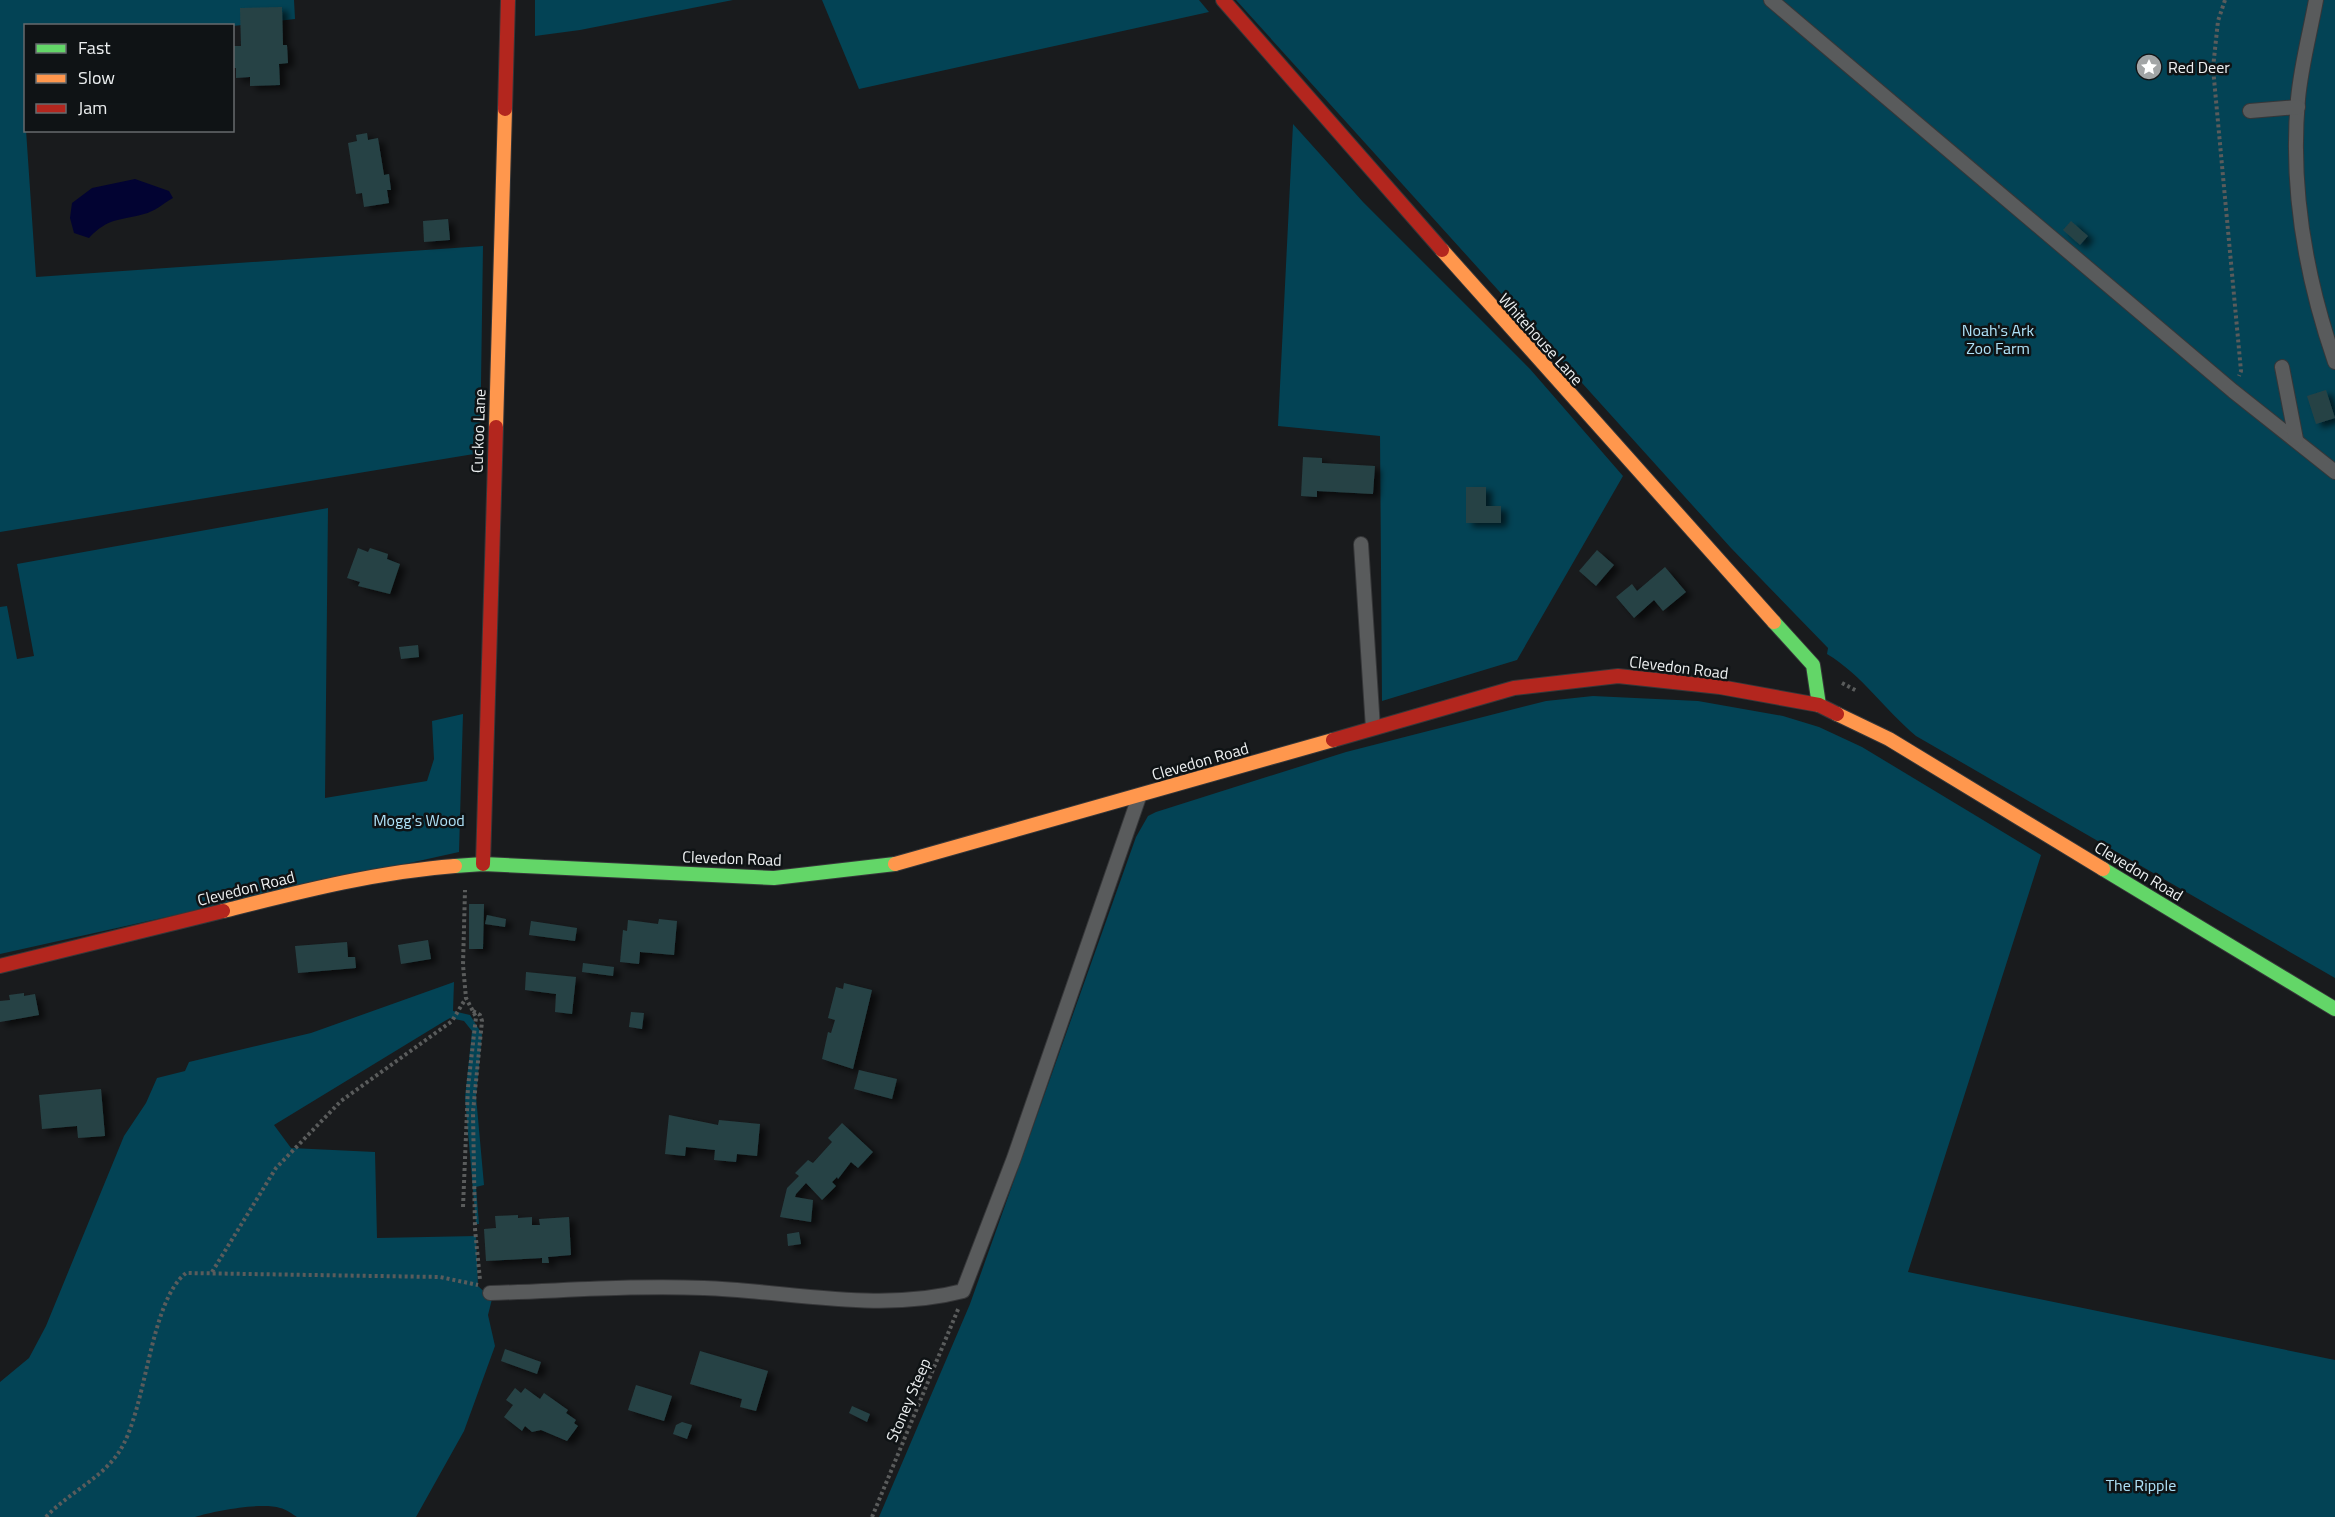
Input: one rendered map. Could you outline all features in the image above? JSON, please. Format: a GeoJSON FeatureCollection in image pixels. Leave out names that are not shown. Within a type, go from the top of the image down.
{"type":"FeatureCollection","features":[{"type":"Feature","properties":{"kind":"main road","name":"Cuckoo Lane"},"geometry":{"type":"LineString","coordinates":[[483,864],[508,0]]}},
{"type":"Feature","properties":{"kind":"main road","name":"Whitehouse Lane"},"geometry":{"type":"LineString","coordinates":[[1223,0],[1542,365],[1813,665],[1819,705]]}},
{"type":"Feature","properties":{"kind":"main road","name":"Clevedon Road"},"geometry":{"type":"LineString","coordinates":[[0,966],[321,887],[412,869],[483,864],[774,878],[886,867],[1514,688],[1618,676],[1720,687],[1819,705],[1889,739],[2335,1009]]}},
{"type":"Feature","properties":{"kind":"lane"},"geometry":{"type":"LineString","coordinates":[[1771,0],[2233,391],[2335,472]]}},
{"type":"Feature","properties":{"kind":"lane"},"geometry":{"type":"LineString","coordinates":[[2316,0],[2298,107],[2296,158],[2304,243],[2335,362]]}},
{"type":"Feature","properties":{"kind":"lane"},"geometry":{"type":"LineString","coordinates":[[2250,111],[2298,107]]}},
{"type":"Feature","properties":{"kind":"lane"},"geometry":{"type":"LineString","coordinates":[[2282,367],[2296,439]]}},
{"type":"Feature","properties":{"kind":"lane"},"geometry":{"type":"LineString","coordinates":[[1361,544],[1373,728]]}},
{"type":"Feature","properties":{"kind":"lane"},"geometry":{"type":"LineString","coordinates":[[490,1293],[704,1288],[891,1300],[934,1298],[963,1291],[1014,1158],[1140,795]]}},
{"type":"Feature","properties":{"kind":"path"},"geometry":{"type":"LineString","coordinates":[[2224,0],[2218,21],[2213,68],[2241,371],[2233,391]]}},
{"type":"Feature","properties":{"kind":"path"},"geometry":{"type":"LineString","coordinates":[[462,919],[466,998],[477,1017],[468,1087],[463,1207]]}},
{"type":"Feature","properties":{"kind":"path"},"geometry":{"type":"LineString","coordinates":[[212,1272],[276,1168],[341,1101],[452,1021],[466,998]]}},
{"type":"Feature","properties":{"kind":"path"},"geometry":{"type":"LineString","coordinates":[[46,1517],[118,1453],[175,1281],[186,1273],[440,1277],[467,1281],[484,1287],[479,1277],[475,1229],[473,1112],[482,1021],[480,1015],[473,1010]]}},
{"type":"Feature","properties":{"kind":"path","name":"Stoney Steep"},"geometry":{"type":"LineString","coordinates":[[872,1517],[958,1313],[963,1291]]}},
{"type":"Feature","properties":{"kind":"green space"},"geometry":{"type":"Polygon","coordinates":[[[0,0],[294,0],[295,19],[234,26],[234,24],[24,24],[24,132],[26,132],[36,277],[483,246],[480,453],[0,532],[0,0]]]}},
{"type":"Feature","properties":{"kind":"green space"},"geometry":{"type":"Polygon","coordinates":[[[535,0],[733,0],[580,30],[535,36],[535,0]]]}},
{"type":"Feature","properties":{"kind":"green space"},"geometry":{"type":"Polygon","coordinates":[[[822,0],[1199,0],[1209,12],[859,89],[822,0]]]}},
{"type":"Feature","properties":{"kind":"green space","name":"Noah's Ark Zoo Farm"},"geometry":{"type":"Polygon","coordinates":[[[1236,0],[2335,0],[2335,978],[1916,736],[1862,682],[1840,662],[1827,654],[1828,648],[1731,548],[1236,0]]]}},
{"type":"Feature","properties":{"kind":"green space"},"geometry":{"type":"Polygon","coordinates":[[[1293,124],[1363,202],[1530,369],[1623,476],[1517,660],[1382,701],[1380,436],[1278,426],[1293,124]]]}},
{"type":"Feature","properties":{"kind":"green space","name":"Mogg's Wood"},"geometry":{"type":"Polygon","coordinates":[[[328,508],[325,798],[427,781],[434,759],[432,721],[463,714],[459,852],[0,954],[0,607],[7,606],[17,659],[34,656],[17,564],[328,508]]]}},
{"type":"Feature","properties":{"kind":"green space","name":"The Ripple"},"geometry":{"type":"Polygon","coordinates":[[[1593,696],[1698,701],[1783,716],[1819,727],[1862,747],[2041,855],[1908,1272],[2335,1360],[2335,1517],[879,1517],[970,1304],[1136,837],[1148,816],[1346,752],[1546,701],[1593,696]]]}},
{"type":"Feature","properties":{"kind":"green space"},"geometry":{"type":"Polygon","coordinates":[[[454,982],[453,1011],[470,1015],[482,1034],[476,1096],[484,1185],[476,1187],[479,1224],[476,1224],[465,1098],[472,1031],[464,1021],[450,1018],[274,1125],[291,1148],[375,1152],[377,1238],[476,1236],[478,1286],[492,1299],[488,1315],[495,1346],[464,1431],[416,1517],[297,1517],[287,1510],[262,1506],[225,1510],[195,1517],[0,1517],[0,1382],[29,1358],[46,1326],[124,1136],[146,1103],[157,1078],[185,1071],[189,1062],[311,1033],[454,982]]]}},
{"type":"Feature","properties":{"kind":"shaded area"},"geometry":{"type":"Polygon","coordinates":[[[135,179],[169,191],[173,198],[148,213],[109,223],[89,238],[74,233],[70,218],[72,203],[92,188],[135,179]]]}},
{"type":"Feature","properties":{"kind":"building"},"geometry":{"type":"Polygon","coordinates":[[[282,7],[283,45],[287,45],[288,63],[279,64],[280,85],[250,86],[250,77],[236,78],[234,46],[241,46],[240,8],[282,7]]]}},
{"type":"Feature","properties":{"kind":"building"},"geometry":{"type":"Polygon","coordinates":[[[367,133],[368,140],[378,138],[384,175],[389,174],[391,190],[387,190],[389,203],[364,207],[362,193],[356,194],[348,143],[357,141],[356,135],[367,133]]]}},
{"type":"Feature","properties":{"kind":"building"},"geometry":{"type":"Polygon","coordinates":[[[448,219],[450,240],[424,242],[423,221],[448,219]]]}},
{"type":"Feature","properties":{"kind":"building"},"geometry":{"type":"Polygon","coordinates":[[[2071,221],[2088,236],[2080,245],[2063,230],[2071,221]]]}},
{"type":"Feature","properties":{"kind":"building"},"geometry":{"type":"Polygon","coordinates":[[[2326,390],[2335,418],[2316,424],[2307,396],[2326,390]]]}},
{"type":"Feature","properties":{"kind":"building"},"geometry":{"type":"Polygon","coordinates":[[[1303,457],[1322,458],[1322,463],[1375,466],[1373,494],[1317,491],[1317,497],[1301,496],[1303,457]]]}},
{"type":"Feature","properties":{"kind":"building"},"geometry":{"type":"Polygon","coordinates":[[[1466,487],[1486,487],[1486,506],[1501,506],[1501,523],[1466,523],[1466,487]]]}},
{"type":"Feature","properties":{"kind":"building"},"geometry":{"type":"Polygon","coordinates":[[[358,548],[368,552],[370,548],[388,554],[387,559],[400,564],[390,594],[358,586],[360,582],[347,578],[358,548]]]}},
{"type":"Feature","properties":{"kind":"building"},"geometry":{"type":"Polygon","coordinates":[[[1597,550],[1614,565],[1596,586],[1579,571],[1597,550]]]}},
{"type":"Feature","properties":{"kind":"building"},"geometry":{"type":"Polygon","coordinates":[[[1665,567],[1686,592],[1663,611],[1654,600],[1634,618],[1616,597],[1632,584],[1637,591],[1665,567]]]}},
{"type":"Feature","properties":{"kind":"building"},"geometry":{"type":"Polygon","coordinates":[[[418,645],[419,657],[401,659],[399,647],[418,645]]]}},
{"type":"Feature","properties":{"kind":"building"},"geometry":{"type":"Polygon","coordinates":[[[469,904],[484,904],[483,949],[469,949],[469,904]]]}},
{"type":"Feature","properties":{"kind":"building"},"geometry":{"type":"Polygon","coordinates":[[[487,915],[506,919],[505,927],[485,924],[487,915]]]}},
{"type":"Feature","properties":{"kind":"building"},"geometry":{"type":"Polygon","coordinates":[[[659,919],[677,921],[674,955],[640,952],[639,964],[620,962],[623,930],[627,931],[628,920],[658,924],[659,919]]]}},
{"type":"Feature","properties":{"kind":"building"},"geometry":{"type":"Polygon","coordinates":[[[531,921],[577,928],[575,941],[529,935],[531,921]]]}},
{"type":"Feature","properties":{"kind":"building"},"geometry":{"type":"Polygon","coordinates":[[[428,940],[431,959],[401,964],[398,945],[428,940]]]}},
{"type":"Feature","properties":{"kind":"building"},"geometry":{"type":"Polygon","coordinates":[[[347,942],[348,957],[355,957],[356,968],[298,973],[295,946],[347,942]]]}},
{"type":"Feature","properties":{"kind":"building"},"geometry":{"type":"Polygon","coordinates":[[[583,963],[614,967],[613,976],[582,972],[583,963]]]}},
{"type":"Feature","properties":{"kind":"building"},"geometry":{"type":"Polygon","coordinates":[[[526,972],[576,977],[572,1014],[555,1012],[556,994],[525,990],[526,972]]]}},
{"type":"Feature","properties":{"kind":"building"},"geometry":{"type":"Polygon","coordinates":[[[844,983],[872,990],[853,1069],[822,1059],[828,1032],[831,1033],[835,1020],[828,1018],[836,987],[843,989],[844,983]]]}},
{"type":"Feature","properties":{"kind":"building"},"geometry":{"type":"Polygon","coordinates":[[[24,993],[24,996],[35,994],[39,1015],[0,1022],[0,1001],[10,1000],[9,995],[24,993]]]}},
{"type":"Feature","properties":{"kind":"building"},"geometry":{"type":"Polygon","coordinates":[[[631,1012],[644,1013],[642,1029],[629,1027],[631,1012]]]}},
{"type":"Feature","properties":{"kind":"building"},"geometry":{"type":"Polygon","coordinates":[[[859,1070],[897,1079],[892,1099],[854,1089],[859,1070]]]}},
{"type":"Feature","properties":{"kind":"building"},"geometry":{"type":"Polygon","coordinates":[[[101,1089],[105,1136],[78,1138],[77,1126],[42,1129],[39,1095],[101,1089]]]}},
{"type":"Feature","properties":{"kind":"building"},"geometry":{"type":"Polygon","coordinates":[[[669,1115],[718,1125],[719,1120],[760,1124],[757,1156],[737,1154],[736,1162],[714,1160],[715,1150],[686,1147],[685,1156],[665,1154],[669,1115]]]}},
{"type":"Feature","properties":{"kind":"building"},"geometry":{"type":"Polygon","coordinates":[[[842,1123],[873,1152],[858,1168],[851,1162],[838,1179],[837,1177],[832,1182],[836,1186],[822,1200],[806,1183],[796,1194],[795,1197],[813,1200],[811,1222],[780,1217],[787,1188],[799,1176],[795,1173],[808,1160],[813,1163],[832,1142],[828,1138],[842,1123]]]}},
{"type":"Feature","properties":{"kind":"building"},"geometry":{"type":"Polygon","coordinates":[[[518,1215],[518,1218],[532,1217],[532,1225],[540,1225],[539,1219],[569,1217],[571,1255],[548,1257],[549,1263],[542,1263],[542,1258],[486,1261],[484,1229],[496,1228],[495,1216],[518,1215]]]}},
{"type":"Feature","properties":{"kind":"building"},"geometry":{"type":"Polygon","coordinates":[[[799,1232],[801,1244],[788,1246],[787,1234],[799,1232]]]}},
{"type":"Feature","properties":{"kind":"building"},"geometry":{"type":"Polygon","coordinates":[[[505,1349],[541,1362],[537,1374],[501,1361],[505,1349]]]}},
{"type":"Feature","properties":{"kind":"building"},"geometry":{"type":"Polygon","coordinates":[[[700,1351],[768,1371],[756,1411],[740,1407],[742,1399],[690,1384],[700,1351]]]}},
{"type":"Feature","properties":{"kind":"building"},"geometry":{"type":"Polygon","coordinates":[[[636,1385],[672,1396],[664,1421],[628,1410],[636,1385]]]}},
{"type":"Feature","properties":{"kind":"building"},"geometry":{"type":"Polygon","coordinates":[[[515,1388],[521,1393],[525,1388],[540,1399],[544,1393],[568,1410],[566,1413],[576,1420],[574,1423],[578,1426],[567,1441],[541,1430],[532,1432],[525,1426],[522,1431],[504,1417],[513,1405],[506,1400],[515,1388]]]}},
{"type":"Feature","properties":{"kind":"building"},"geometry":{"type":"Polygon","coordinates":[[[852,1406],[870,1414],[867,1422],[849,1413],[852,1406]]]}},
{"type":"Feature","properties":{"kind":"building"},"geometry":{"type":"Polygon","coordinates":[[[682,1422],[692,1425],[687,1439],[673,1434],[676,1425],[682,1422]]]}},
{"type":"Feature","properties":{"kind":"traffic: fast"},"geometry":{"type":"LineString","coordinates":[[1774,622],[1813,665],[1819,705]]}},
{"type":"Feature","properties":{"kind":"traffic: fast"},"geometry":{"type":"LineString","coordinates":[[455,866],[483,864],[774,878],[895,864]]}},
{"type":"Feature","properties":{"kind":"traffic: fast"},"geometry":{"type":"LineString","coordinates":[[2103,869],[2335,1009]]}},
{"type":"Feature","properties":{"kind":"traffic: slow"},"geometry":{"type":"LineString","coordinates":[[496,427],[505,109]]}},
{"type":"Feature","properties":{"kind":"traffic: slow"},"geometry":{"type":"LineString","coordinates":[[1442,250],[1774,622]]}},
{"type":"Feature","properties":{"kind":"traffic: slow"},"geometry":{"type":"LineString","coordinates":[[1837,714],[1889,739],[2103,869]]}},
{"type":"Feature","properties":{"kind":"traffic: slow"},"geometry":{"type":"LineString","coordinates":[[895,864],[1333,740]]}},
{"type":"Feature","properties":{"kind":"traffic: slow"},"geometry":{"type":"LineString","coordinates":[[223,911],[367,878],[455,866]]}},
{"type":"Feature","properties":{"kind":"traffic: jam"},"geometry":{"type":"LineString","coordinates":[[505,109],[508,0]]}},
{"type":"Feature","properties":{"kind":"traffic: jam"},"geometry":{"type":"LineString","coordinates":[[1223,0],[1442,250]]}},
{"type":"Feature","properties":{"kind":"traffic: jam"},"geometry":{"type":"LineString","coordinates":[[483,864],[496,427]]}},
{"type":"Feature","properties":{"kind":"traffic: jam"},"geometry":{"type":"LineString","coordinates":[[1333,740],[1514,688],[1618,676],[1720,687],[1819,705],[1837,714]]}},
{"type":"Feature","properties":{"kind":"traffic: jam"},"geometry":{"type":"LineString","coordinates":[[0,966],[223,911]]}},
{"type":"Feature","properties":{"kind":"place","name":"Red Deer"},"geometry":{"type":"Point","coordinates":[2149,67]}}]}
